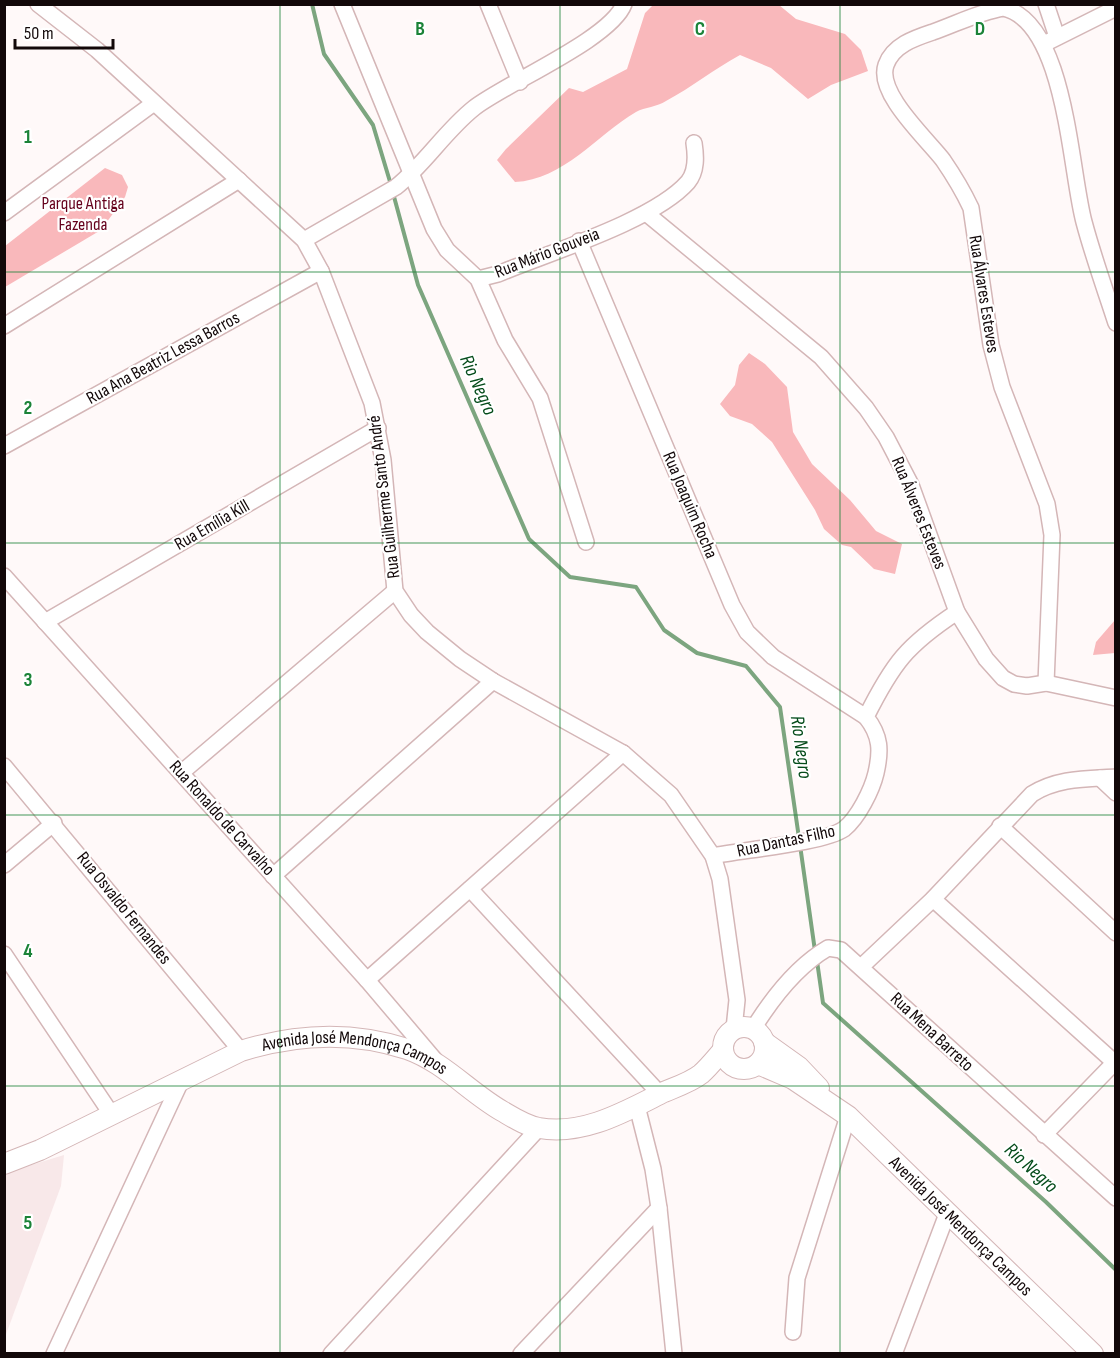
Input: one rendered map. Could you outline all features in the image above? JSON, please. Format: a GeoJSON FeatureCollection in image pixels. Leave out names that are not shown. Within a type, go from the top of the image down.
{"type":"FeatureCollection","features":[{"type":"Feature","properties":{"kind":"main road","name":"Avenida José Mendonça Campos"},"geometry":{"type":"LineString","coordinates":[[750,1032],[799,1067],[815,1082],[828,1100]]}},
{"type":"Feature","properties":{"kind":"main road"},"geometry":{"type":"LineString","coordinates":[[750,1032],[763,1058],[758,1064],[748,1069],[737,1069],[730,1065],[723,1050],[723,1042],[750,1032]]}},
{"type":"Feature","properties":{"kind":"main road","name":"Avenida José Mendonça Campos"},"geometry":{"type":"LineString","coordinates":[[4,1164],[40,1150],[241,1051],[272,1042],[332,1036],[375,1041],[408,1049],[437,1062],[500,1110],[539,1128],[576,1129],[637,1106],[700,1074],[737,1069]]}},
{"type":"Feature","properties":{"kind":"main road","name":"Avenida José Mendonça Campos"},"geometry":{"type":"LineString","coordinates":[[700,1074],[723,1050]]}},
{"type":"Feature","properties":{"kind":"main road","name":"Avenida José Mendonça Campos"},"geometry":{"type":"LineString","coordinates":[[758,1064],[793,1079],[828,1100],[848,1116],[1093,1353]]}},
{"type":"Feature","properties":{"kind":"street","name":"Rua Guilherme Santo André"},"geometry":{"type":"LineString","coordinates":[[38,4],[97,50],[304,240],[321,271],[372,403],[378,429],[395,591],[428,632],[460,659],[493,681],[623,753],[671,795],[713,856],[725,904],[737,1000],[750,1032]]}},
{"type":"Feature","properties":{"kind":"street","name":"Rua Mário Gouveia"},"geometry":{"type":"LineString","coordinates":[[342,4],[410,176],[434,229],[447,250],[477,279],[498,274],[646,213],[689,181],[694,170],[694,143]]}},
{"type":"Feature","properties":{"kind":"street"},"geometry":{"type":"LineString","coordinates":[[488,4],[520,82]]}},
{"type":"Feature","properties":{"kind":"street"},"geometry":{"type":"LineString","coordinates":[[304,240],[376,200],[410,176],[436,144],[475,107],[520,82],[609,24],[624,4]]}},
{"type":"Feature","properties":{"kind":"street"},"geometry":{"type":"LineString","coordinates":[[1046,4],[1050,41],[1061,91],[1083,221],[1116,323]]}},
{"type":"Feature","properties":{"kind":"street"},"geometry":{"type":"LineString","coordinates":[[1050,41],[1116,8]]}},
{"type":"Feature","properties":{"kind":"street","name":"Rua Álvares Esteves"},"geometry":{"type":"LineString","coordinates":[[1046,683],[1053,535],[1047,504],[1002,387],[991,345],[970,208],[963,189],[895,102],[885,81],[885,67],[891,54],[910,40],[995,10],[1010,10],[1050,41]]}},
{"type":"Feature","properties":{"kind":"street"},"geometry":{"type":"LineString","coordinates":[[4,213],[154,102]]}},
{"type":"Feature","properties":{"kind":"street"},"geometry":{"type":"LineString","coordinates":[[4,326],[239,180]]}},
{"type":"Feature","properties":{"kind":"street","name":"Rua Álveres Esteves"},"geometry":{"type":"LineString","coordinates":[[646,213],[821,357],[866,408],[886,437],[911,485],[957,612],[986,659],[1003,678],[1014,684],[1027,686],[1046,683],[1116,698]]}},
{"type":"Feature","properties":{"kind":"street","name":"Rua Joaquim Rocha"},"geometry":{"type":"LineString","coordinates":[[579,241],[732,605],[747,632],[773,657],[867,717]]}},
{"type":"Feature","properties":{"kind":"street","name":"Rua Ana Beatriz Lessa Barros"},"geometry":{"type":"LineString","coordinates":[[4,446],[321,271]]}},
{"type":"Feature","properties":{"kind":"street"},"geometry":{"type":"LineString","coordinates":[[477,279],[505,340],[540,398],[586,542]]}},
{"type":"Feature","properties":{"kind":"street","name":"Rua Emília Kill"},"geometry":{"type":"LineString","coordinates":[[45,622],[378,429]]}},
{"type":"Feature","properties":{"kind":"street","name":"Rua Ronaldo de Carvalho"},"geometry":{"type":"LineString","coordinates":[[4,576],[367,980],[437,1062]]}},
{"type":"Feature","properties":{"kind":"street"},"geometry":{"type":"LineString","coordinates":[[181,773],[395,591]]}},
{"type":"Feature","properties":{"kind":"street"},"geometry":{"type":"LineString","coordinates":[[867,717],[892,669],[909,647],[957,612]]}},
{"type":"Feature","properties":{"kind":"street"},"geometry":{"type":"LineString","coordinates":[[273,876],[493,681]]}},
{"type":"Feature","properties":{"kind":"street","name":"Rua Dantas Filho"},"geometry":{"type":"LineString","coordinates":[[713,856],[833,834],[854,819],[875,779],[881,751],[873,726],[867,717]]}},
{"type":"Feature","properties":{"kind":"street"},"geometry":{"type":"LineString","coordinates":[[367,980],[623,753]]}},
{"type":"Feature","properties":{"kind":"street","name":"Rua Osvaldo Fernandes"},"geometry":{"type":"LineString","coordinates":[[4,766],[54,823],[241,1051]]}},
{"type":"Feature","properties":{"kind":"street"},"geometry":{"type":"LineString","coordinates":[[861,967],[933,900],[1032,794],[1047,785],[1068,780],[1108,777],[1116,793]]}},
{"type":"Feature","properties":{"kind":"street"},"geometry":{"type":"LineString","coordinates":[[4,865],[54,823]]}},
{"type":"Feature","properties":{"kind":"street"},"geometry":{"type":"LineString","coordinates":[[1000,826],[1116,933]]}},
{"type":"Feature","properties":{"kind":"street"},"geometry":{"type":"LineString","coordinates":[[470,889],[660,1094]]}},
{"type":"Feature","properties":{"kind":"street"},"geometry":{"type":"LineString","coordinates":[[933,900],[1115,1062],[1044,1135]]}},
{"type":"Feature","properties":{"kind":"street","name":"Rua Mena Barreto"},"geometry":{"type":"LineString","coordinates":[[750,1032],[780,992],[805,966],[822,952],[834,947],[861,967],[1116,1198]]}},
{"type":"Feature","properties":{"kind":"street"},"geometry":{"type":"LineString","coordinates":[[4,954],[112,1115]]}},
{"type":"Feature","properties":{"kind":"street"},"geometry":{"type":"LineString","coordinates":[[54,1353],[181,1081]]}},
{"type":"Feature","properties":{"kind":"street"},"geometry":{"type":"LineString","coordinates":[[637,1106],[653,1169],[659,1208],[674,1353]]}},
{"type":"Feature","properties":{"kind":"street"},"geometry":{"type":"LineString","coordinates":[[793,1332],[797,1278],[848,1116]]}},
{"type":"Feature","properties":{"kind":"street"},"geometry":{"type":"LineString","coordinates":[[332,1353],[539,1128]]}},
{"type":"Feature","properties":{"kind":"street"},"geometry":{"type":"LineString","coordinates":[[521,1353],[659,1208]]}},
{"type":"Feature","properties":{"kind":"street"},"geometry":{"type":"LineString","coordinates":[[894,1353],[947,1214]]}},
{"type":"Feature","properties":{"kind":"shaded area"},"geometry":{"type":"Polygon","coordinates":[[[64,1155],[61,1186],[5,1337],[5,1173],[64,1155]]]}},
{"type":"Feature","properties":{"kind":"green space"},"geometry":{"type":"Polygon","coordinates":[[[654,4],[779,5],[796,19],[845,34],[861,50],[868,71],[831,85],[808,99],[771,68],[740,55],[662,103],[636,112],[564,165],[532,179],[515,182],[497,160],[569,88],[583,92],[627,69],[645,13],[654,4]]]}},
{"type":"Feature","properties":{"kind":"green space","name":"Parque Antiga Fazenda"},"geometry":{"type":"Polygon","coordinates":[[[105,168],[122,175],[128,187],[125,197],[101,230],[5,287],[5,246],[105,168]]]}},
{"type":"Feature","properties":{"kind":"green space"},"geometry":{"type":"Polygon","coordinates":[[[749,353],[765,364],[787,387],[793,432],[812,464],[850,500],[876,531],[902,544],[895,574],[874,569],[851,547],[842,545],[824,529],[815,510],[772,442],[752,424],[730,416],[720,404],[735,385],[739,365],[749,353]]]}},
{"type":"Feature","properties":{"kind":"green space"},"geometry":{"type":"Polygon","coordinates":[[[1115,620],[1115,653],[1093,655],[1096,642],[1115,620]]]}},
{"type":"Feature","properties":{"kind":"waterway","name":"Rio Negro"},"geometry":{"type":"LineString","coordinates":[[312,4],[324,54],[373,125],[391,185]]}},
{"type":"Feature","properties":{"kind":"waterway","name":"Rio Negro"},"geometry":{"type":"LineString","coordinates":[[393,193],[418,285],[529,539],[570,577],[636,587],[664,630],[697,653],[746,666],[780,707],[799,838]]}},
{"type":"Feature","properties":{"kind":"waterway","name":"Rio Negro"},"geometry":{"type":"LineString","coordinates":[[800,845],[815,951]]}},
{"type":"Feature","properties":{"kind":"waterway","name":"Rio Negro"},"geometry":{"type":"LineString","coordinates":[[817,961],[823,1003],[1046,1202],[1116,1270]]}}]}
